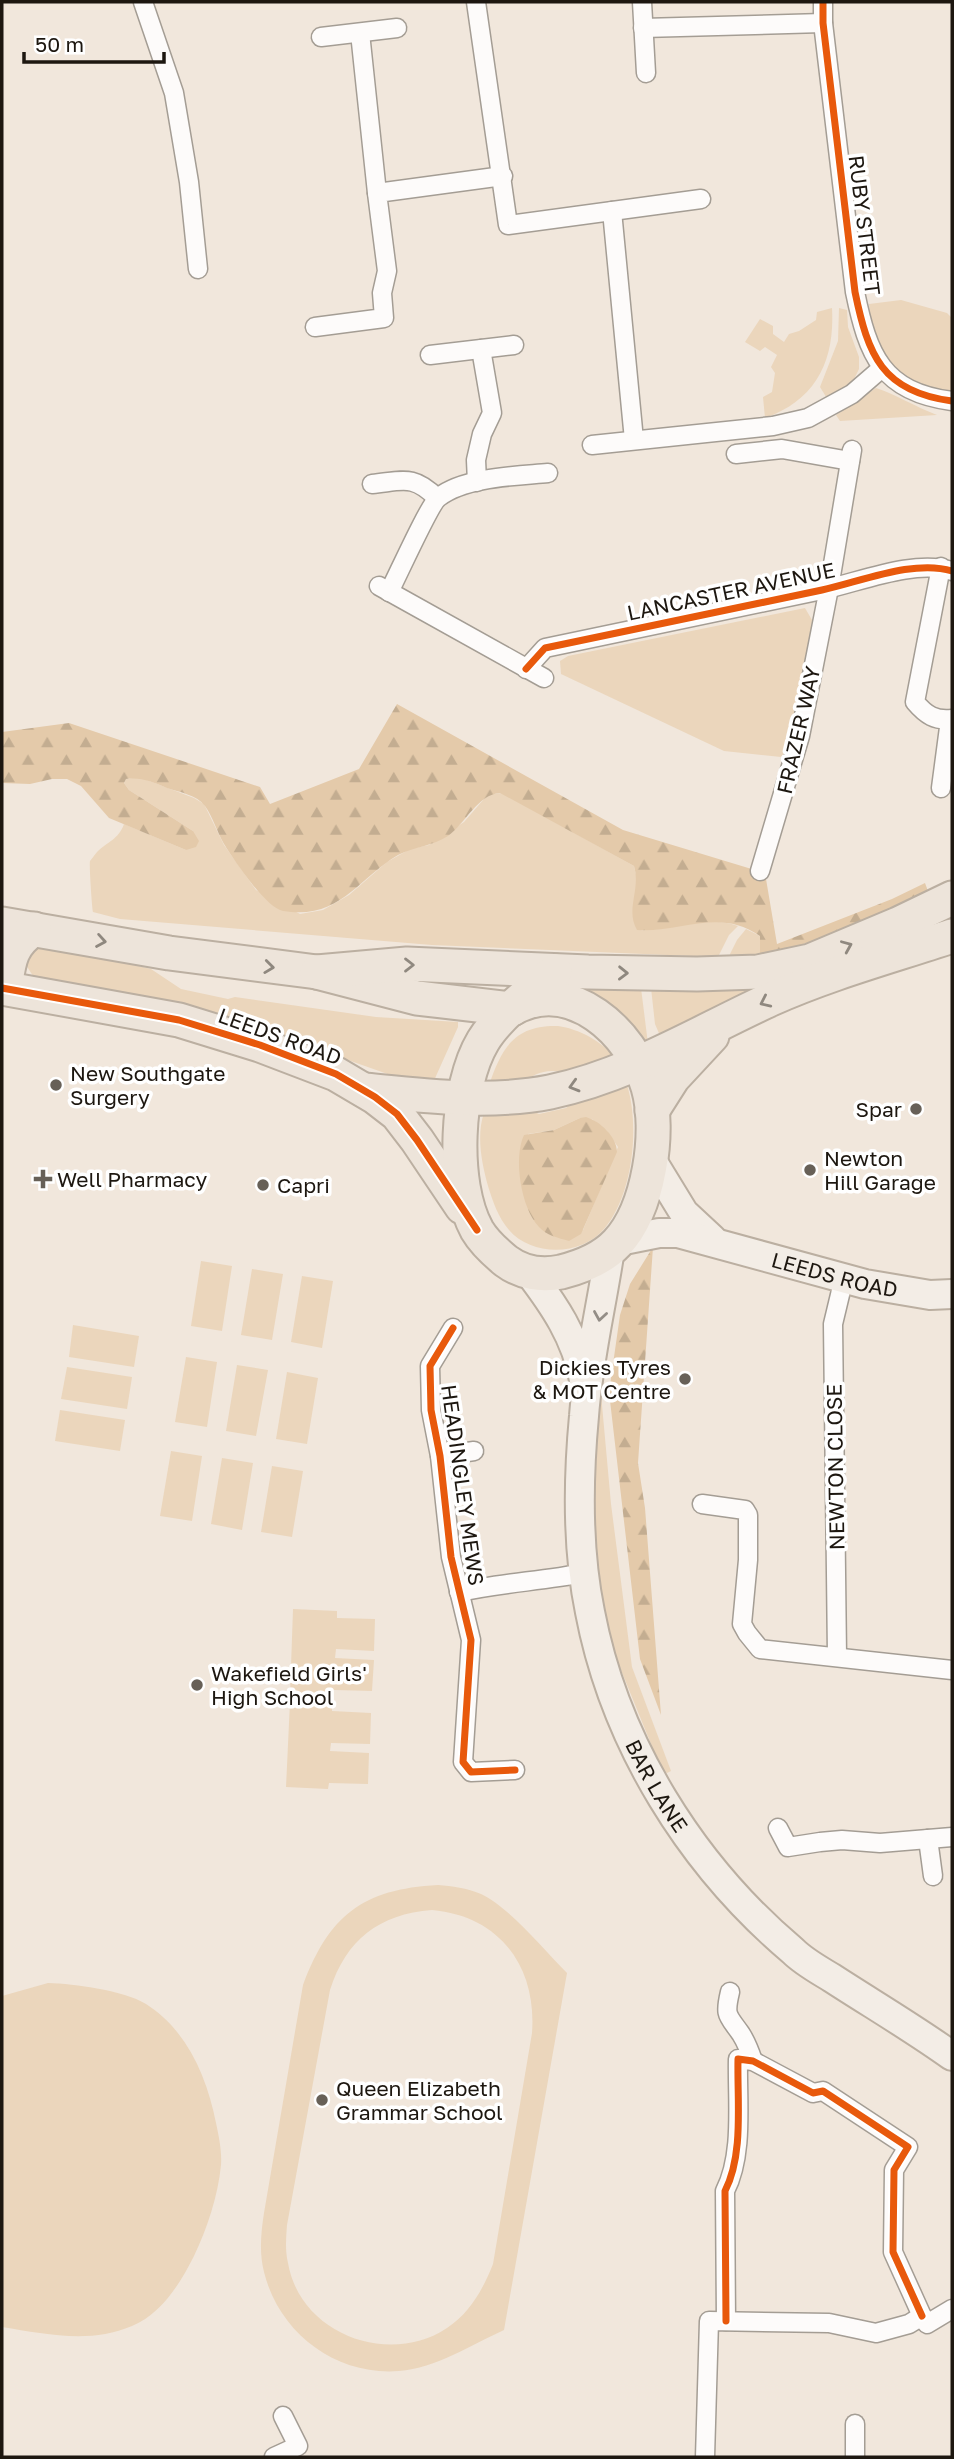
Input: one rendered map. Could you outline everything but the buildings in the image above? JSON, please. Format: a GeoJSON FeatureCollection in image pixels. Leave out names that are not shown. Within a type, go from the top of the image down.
{"type":"FeatureCollection","features":[{"type":"Feature","properties":{"kind":"highway"},"geometry":{"type":"LineString","coordinates":[[317,972],[407,964],[697,974],[776,970],[810,961],[952,898]]}},
{"type":"Feature","properties":{"kind":"highway"},"geometry":{"type":"LineString","coordinates":[[3,994],[13,949],[19,940],[18,926],[169,953],[317,972],[406,996],[512,1010],[525,1004],[556,999],[582,1006],[615,1031],[638,1062],[649,1089],[652,1111],[651,1159],[641,1200],[630,1225],[615,1245],[586,1264],[566,1271],[542,1274],[528,1271]]}},
{"type":"Feature","properties":{"kind":"highway"},"geometry":{"type":"LineString","coordinates":[[364,1090],[464,1098],[509,1097],[549,1092],[593,1080],[638,1062],[817,981],[952,936]]}},
{"type":"Feature","properties":{"kind":"highway"},"geometry":{"type":"LineString","coordinates":[[477,1230],[468,1205],[460,1139],[464,1098],[471,1070],[483,1040],[502,1018],[555,971]]}},
{"type":"Feature","properties":{"kind":"highway","name":"LEEDS ROAD"},"geometry":{"type":"LineString","coordinates":[[3,994],[164,1016],[198,1025],[311,1064],[364,1090],[387,1105],[408,1126],[477,1230],[500,1256],[528,1271]]}},
{"type":"Feature","properties":{"kind":"highway"},"geometry":{"type":"LineString","coordinates":[[652,1111],[679,1070],[728,1019]]}},
{"type":"Feature","properties":{"kind":"main road","name":"LEEDS ROAD"},"geometry":{"type":"LineString","coordinates":[[651,1159],[684,1213],[719,1245]]}},
{"type":"Feature","properties":{"kind":"main road","name":"LEEDS ROAD"},"geometry":{"type":"LineString","coordinates":[[615,1245],[669,1232],[688,1234],[844,1279],[930,1295],[952,1294]]}},
{"type":"Feature","properties":{"kind":"main road","name":"BAR LANE"},"geometry":{"type":"LineString","coordinates":[[615,1245],[586,1393],[581,1463],[581,1541],[597,1645],[621,1716],[679,1826],[706,1863],[733,1893],[794,1952],[952,2056]]}},
{"type":"Feature","properties":{"kind":"main road","name":"BAR LANE"},"geometry":{"type":"LineString","coordinates":[[528,1271],[565,1324],[576,1348],[586,1393]]}},
{"type":"Feature","properties":{"kind":"street"},"geometry":{"type":"LineString","coordinates":[[144,2],[174,93],[189,182],[198,269]]}},
{"type":"Feature","properties":{"kind":"street"},"geometry":{"type":"LineString","coordinates":[[476,2],[508,225],[701,199]]}},
{"type":"Feature","properties":{"kind":"street"},"geometry":{"type":"LineString","coordinates":[[642,2],[646,73]]}},
{"type":"Feature","properties":{"kind":"street","name":"RUBY STREET"},"geometry":{"type":"LineString","coordinates":[[823,2],[823,23],[855,292],[863,328],[872,353],[882,368],[911,391],[952,401]]}},
{"type":"Feature","properties":{"kind":"street"},"geometry":{"type":"LineString","coordinates":[[643,28],[823,23]]}},
{"type":"Feature","properties":{"kind":"street"},"geometry":{"type":"LineString","coordinates":[[321,37],[397,28]]}},
{"type":"Feature","properties":{"kind":"street"},"geometry":{"type":"LineString","coordinates":[[315,327],[384,318],[382,293],[387,271],[360,33]]}},
{"type":"Feature","properties":{"kind":"street"},"geometry":{"type":"LineString","coordinates":[[377,193],[503,176]]}},
{"type":"Feature","properties":{"kind":"street"},"geometry":{"type":"LineString","coordinates":[[612,211],[634,440]]}},
{"type":"Feature","properties":{"kind":"street"},"geometry":{"type":"LineString","coordinates":[[430,355],[514,345]]}},
{"type":"Feature","properties":{"kind":"street"},"geometry":{"type":"LineString","coordinates":[[477,482],[476,460],[482,434],[492,413],[481,349]]}},
{"type":"Feature","properties":{"kind":"street"},"geometry":{"type":"LineString","coordinates":[[592,445],[774,426],[808,418],[852,394],[882,368]]}},
{"type":"Feature","properties":{"kind":"street","name":"FRAZER WAY"},"geometry":{"type":"LineString","coordinates":[[736,454],[782,449],[851,455],[829,588],[800,736],[760,871]]}},
{"type":"Feature","properties":{"kind":"street"},"geometry":{"type":"LineString","coordinates":[[544,678],[384,589],[437,498],[461,486],[477,482],[548,473]]}},
{"type":"Feature","properties":{"kind":"street"},"geometry":{"type":"LineString","coordinates":[[372,484],[409,481],[422,483],[437,498]]}},
{"type":"Feature","properties":{"kind":"street","name":"LANCASTER AVENUE"},"geometry":{"type":"LineString","coordinates":[[526,669],[545,648],[912,569],[946,569]]}},
{"type":"Feature","properties":{"kind":"street"},"geometry":{"type":"LineString","coordinates":[[941,788],[951,720],[937,720],[925,713],[915,702],[946,569]]}},
{"type":"Feature","properties":{"kind":"street","name":"NEWTON CLOSE"},"geometry":{"type":"LineString","coordinates":[[837,1656],[833,1324],[844,1279]]}},
{"type":"Feature","properties":{"kind":"street","name":"HEADINGLEY MEWS"},"geometry":{"type":"LineString","coordinates":[[453,1328],[430,1366],[431,1410],[440,1456],[451,1557],[471,1640],[463,1762],[471,1772],[515,1770]]}},
{"type":"Feature","properties":{"kind":"street","name":"HEADINGLEY MEWS"},"geometry":{"type":"LineString","coordinates":[[440,1456],[474,1451]]}},
{"type":"Feature","properties":{"kind":"street"},"geometry":{"type":"LineString","coordinates":[[702,1504],[745,1510],[748,1515],[748,1560],[742,1624],[756,1645],[769,1651],[952,1670]]}},
{"type":"Feature","properties":{"kind":"street","name":"HEADINGLEY MEWS"},"geometry":{"type":"LineString","coordinates":[[458,1592],[498,1583],[545,1580],[584,1573]]}},
{"type":"Feature","properties":{"kind":"street"},"geometry":{"type":"LineString","coordinates":[[778,1828],[788,1847],[842,1840],[880,1843],[952,1837]]}},
{"type":"Feature","properties":{"kind":"street"},"geometry":{"type":"LineString","coordinates":[[928,1839],[933,1876]]}},
{"type":"Feature","properties":{"kind":"street"},"geometry":{"type":"LineString","coordinates":[[730,1992],[728,2016],[731,2024],[741,2034],[754,2061]]}},
{"type":"Feature","properties":{"kind":"street"},"geometry":{"type":"LineString","coordinates":[[726,2321],[725,2192],[736,2158],[738,2059],[754,2061],[813,2093],[823,2091],[908,2147],[894,2169],[892,2252],[927,2324],[952,2309]]}},
{"type":"Feature","properties":{"kind":"street"},"geometry":{"type":"LineString","coordinates":[[705,2457],[709,2320],[829,2323],[876,2333],[909,2324],[922,2316]]}},
{"type":"Feature","properties":{"kind":"street"},"geometry":{"type":"LineString","coordinates":[[274,2457],[298,2446],[283,2416]]}},
{"type":"Feature","properties":{"kind":"street"},"geometry":{"type":"LineString","coordinates":[[855,2424],[855,2457]]}},
{"type":"Feature","properties":{"kind":"shaded area"},"geometry":{"type":"Polygon","coordinates":[[[901,300],[947,313],[952,318],[952,391],[926,386],[902,375],[883,356],[871,329],[869,304],[901,300]]]}},
{"type":"Feature","properties":{"kind":"shaded area"},"geometry":{"type":"Polygon","coordinates":[[[832,308],[830,345],[819,376],[797,401],[765,418],[763,397],[772,392],[775,373],[771,367],[777,355],[765,347],[760,351],[745,342],[760,319],[773,326],[773,334],[784,342],[789,334],[816,320],[817,312],[832,308]]]}},
{"type":"Feature","properties":{"kind":"shaded area"},"geometry":{"type":"Polygon","coordinates":[[[839,308],[847,310],[848,327],[859,357],[859,369],[852,383],[828,400],[820,387],[838,341],[839,308]]]}},
{"type":"Feature","properties":{"kind":"shaded area"},"geometry":{"type":"Polygon","coordinates":[[[876,388],[937,415],[840,421],[836,415],[876,388]]]}},
{"type":"Feature","properties":{"kind":"shaded area"},"geometry":{"type":"Polygon","coordinates":[[[805,608],[812,620],[811,631],[789,749],[781,757],[724,751],[561,674],[560,661],[568,656],[805,608]]]}},
{"type":"Feature","properties":{"kind":"shaded area"},"geometry":{"type":"Polygon","coordinates":[[[139,777],[204,804],[224,845],[256,890],[300,914],[323,910],[349,895],[387,862],[410,849],[429,845],[464,822],[491,794],[502,793],[634,866],[637,879],[637,930],[713,922],[738,926],[715,957],[432,945],[120,919],[93,912],[90,861],[116,837],[124,824],[186,850],[193,831],[129,790],[124,783],[126,779],[139,777]]]}},
{"type":"Feature","properties":{"kind":"shaded area"},"geometry":{"type":"Polygon","coordinates":[[[952,904],[952,923],[661,1038],[655,1024],[650,979],[715,980],[952,904]]]}},
{"type":"Feature","properties":{"kind":"shaded area"},"geometry":{"type":"Polygon","coordinates":[[[746,929],[760,936],[760,956],[731,958],[730,954],[737,940],[746,929]]]}},
{"type":"Feature","properties":{"kind":"shaded area"},"geometry":{"type":"Polygon","coordinates":[[[52,945],[151,969],[181,989],[228,999],[235,997],[376,1017],[458,1022],[458,1027],[432,1085],[399,1078],[248,1025],[148,998],[35,979],[24,962],[31,948],[52,945]]]}},
{"type":"Feature","properties":{"kind":"shaded area"},"geometry":{"type":"Polygon","coordinates":[[[640,980],[648,1044],[642,1044],[620,1016],[605,1003],[572,987],[640,980]]]}},
{"type":"Feature","properties":{"kind":"shaded area"},"geometry":{"type":"Polygon","coordinates":[[[558,1026],[590,1037],[604,1046],[615,1058],[570,1075],[550,1071],[532,1076],[521,1085],[489,1085],[505,1050],[520,1034],[543,1027],[558,1026]]]}},
{"type":"Feature","properties":{"kind":"shaded area"},"geometry":{"type":"Polygon","coordinates":[[[627,1085],[633,1120],[633,1140],[627,1179],[614,1215],[595,1238],[570,1248],[543,1249],[519,1239],[509,1230],[494,1204],[482,1159],[480,1140],[484,1113],[527,1108],[539,1114],[566,1108],[577,1098],[627,1085]],[[580,1118],[554,1130],[528,1134],[524,1194],[533,1219],[583,1230],[618,1147],[607,1131],[592,1119],[580,1118]]]}},
{"type":"Feature","properties":{"kind":"shaded area"},"geometry":{"type":"Polygon","coordinates":[[[201,1261],[232,1266],[222,1331],[191,1326],[201,1261]]]}},
{"type":"Feature","properties":{"kind":"shaded area"},"geometry":{"type":"Polygon","coordinates":[[[252,1269],[283,1274],[272,1340],[241,1335],[252,1269]]]}},
{"type":"Feature","properties":{"kind":"shaded area"},"geometry":{"type":"Polygon","coordinates":[[[302,1276],[333,1281],[322,1348],[291,1342],[302,1276]]]}},
{"type":"Feature","properties":{"kind":"shaded area"},"geometry":{"type":"Polygon","coordinates":[[[73,1325],[139,1336],[134,1367],[69,1357],[73,1325]]]}},
{"type":"Feature","properties":{"kind":"shaded area"},"geometry":{"type":"Polygon","coordinates":[[[186,1357],[217,1362],[207,1427],[175,1422],[186,1357]]]}},
{"type":"Feature","properties":{"kind":"shaded area"},"geometry":{"type":"Polygon","coordinates":[[[237,1365],[268,1370],[256,1436],[226,1431],[237,1365]]]}},
{"type":"Feature","properties":{"kind":"shaded area"},"geometry":{"type":"Polygon","coordinates":[[[67,1367],[132,1377],[127,1409],[61,1399],[67,1367]]]}},
{"type":"Feature","properties":{"kind":"shaded area"},"geometry":{"type":"Polygon","coordinates":[[[287,1372],[318,1378],[307,1444],[276,1439],[287,1372]]]}},
{"type":"Feature","properties":{"kind":"shaded area"},"geometry":{"type":"Polygon","coordinates":[[[600,1383],[611,1504],[632,1667],[671,1771],[667,1773],[662,1771],[599,1616],[592,1518],[600,1383]]]}},
{"type":"Feature","properties":{"kind":"shaded area"},"geometry":{"type":"Polygon","coordinates":[[[60,1410],[125,1420],[120,1451],[55,1441],[60,1410]]]}},
{"type":"Feature","properties":{"kind":"shaded area"},"geometry":{"type":"Polygon","coordinates":[[[171,1451],[202,1456],[192,1521],[160,1516],[171,1451]]]}},
{"type":"Feature","properties":{"kind":"shaded area"},"geometry":{"type":"Polygon","coordinates":[[[222,1458],[253,1463],[242,1530],[211,1524],[222,1458]]]}},
{"type":"Feature","properties":{"kind":"shaded area"},"geometry":{"type":"Polygon","coordinates":[[[272,1466],[303,1471],[292,1537],[261,1532],[272,1466]]]}},
{"type":"Feature","properties":{"kind":"shaded area"},"geometry":{"type":"Polygon","coordinates":[[[293,1609],[337,1611],[337,1618],[375,1619],[374,1651],[336,1649],[335,1658],[374,1660],[372,1691],[334,1690],[334,1697],[290,1695],[293,1609]]]}},
{"type":"Feature","properties":{"kind":"shaded area"},"geometry":{"type":"Polygon","coordinates":[[[290,1702],[332,1704],[332,1711],[371,1713],[370,1744],[331,1743],[330,1751],[369,1753],[368,1784],[329,1783],[328,1789],[286,1787],[290,1702]]]}},
{"type":"Feature","properties":{"kind":"shaded area"},"geometry":{"type":"Polygon","coordinates":[[[443,1885],[481,1894],[514,1919],[567,1973],[504,2330],[426,2365],[399,2371],[376,2371],[333,2358],[297,2331],[272,2294],[262,2265],[261,2235],[303,1985],[313,1961],[337,1924],[352,1911],[369,1900],[411,1888],[443,1885]],[[432,1910],[396,1917],[381,1924],[355,1944],[345,1957],[330,1990],[287,2225],[286,2253],[296,2288],[310,2309],[328,2325],[350,2337],[374,2343],[399,2344],[424,2339],[447,2328],[475,2300],[493,2264],[532,2033],[532,2009],[528,1987],[509,1949],[495,1934],[477,1922],[456,1914],[432,1910]]]}},
{"type":"Feature","properties":{"kind":"shaded area"},"geometry":{"type":"Polygon","coordinates":[[[48,1983],[85,1986],[125,1995],[146,2004],[173,2027],[201,2072],[220,2144],[220,2177],[215,2200],[199,2246],[182,2277],[169,2297],[152,2314],[132,2326],[100,2335],[67,2336],[2,2327],[2,1996],[48,1983]]]}},
{"type":"Feature","properties":{"kind":"green space"},"geometry":{"type":"Polygon","coordinates":[[[397,704],[623,830],[765,873],[777,944],[892,899],[925,883],[929,894],[825,937],[760,956],[760,936],[730,923],[700,923],[637,930],[632,915],[636,883],[634,866],[500,793],[485,798],[448,836],[398,855],[333,904],[319,910],[283,911],[268,902],[251,882],[224,844],[205,806],[193,797],[142,779],[126,779],[124,783],[129,790],[193,831],[199,841],[196,847],[186,850],[109,818],[81,786],[67,779],[30,784],[2,783],[2,732],[69,723],[260,787],[270,804],[359,769],[397,704]]]}},
{"type":"Feature","properties":{"kind":"green space"},"geometry":{"type":"Polygon","coordinates":[[[586,1117],[607,1130],[617,1152],[581,1234],[569,1241],[545,1232],[533,1219],[523,1196],[519,1156],[524,1135],[554,1130],[586,1117]]]}},
{"type":"Feature","properties":{"kind":"green space"},"geometry":{"type":"Polygon","coordinates":[[[653,1247],[638,1463],[645,1508],[661,1715],[640,1659],[609,1392],[620,1315],[630,1284],[653,1247]]]}},
{"type":"Feature","properties":{"kind":"cycle path"},"geometry":{"type":"LineString","coordinates":[[823,2],[823,23],[855,292],[866,334],[882,367],[894,379],[909,389],[952,401]]}},
{"type":"Feature","properties":{"kind":"cycle path"},"geometry":{"type":"LineString","coordinates":[[526,669],[545,648],[822,590],[887,573],[921,568],[952,571]]}},
{"type":"Feature","properties":{"kind":"cycle path"},"geometry":{"type":"LineString","coordinates":[[2,988],[179,1020],[260,1045],[336,1074],[375,1097],[397,1114],[477,1230]]}},
{"type":"Feature","properties":{"kind":"cycle path"},"geometry":{"type":"LineString","coordinates":[[453,1328],[430,1366],[431,1410],[440,1456],[451,1557],[471,1640],[463,1762],[471,1772],[515,1770]]}},
{"type":"Feature","properties":{"kind":"cycle path"},"geometry":{"type":"LineString","coordinates":[[726,2321],[725,2191],[735,2161],[737,2144],[738,2059],[753,2061],[813,2093],[823,2091],[908,2147],[894,2170],[893,2252],[922,2316]]}},
{"type":"Feature","properties":{"kind":"place","name":"New Southgate Surgery"},"geometry":{"type":"Point","coordinates":[56,1085]}},
{"type":"Feature","properties":{"kind":"place","name":"Spar"},"geometry":{"type":"Point","coordinates":[916,1109]}},
{"type":"Feature","properties":{"kind":"place","name":"Newton Hill Garage"},"geometry":{"type":"Point","coordinates":[810,1170]}},
{"type":"Feature","properties":{"kind":"place","name":"Well Pharmacy"},"geometry":{"type":"Point","coordinates":[43,1179]}},
{"type":"Feature","properties":{"kind":"place","name":"Capri"},"geometry":{"type":"Point","coordinates":[263,1185]}},
{"type":"Feature","properties":{"kind":"place","name":"Dickies Tyres & MOT Centre"},"geometry":{"type":"Point","coordinates":[685,1379]}},
{"type":"Feature","properties":{"kind":"place","name":"Wakefield Girls' High School"},"geometry":{"type":"Point","coordinates":[197,1685]}},
{"type":"Feature","properties":{"kind":"place","name":"Queen Elizabeth Grammar School"},"geometry":{"type":"Point","coordinates":[322,2100]}}]}
